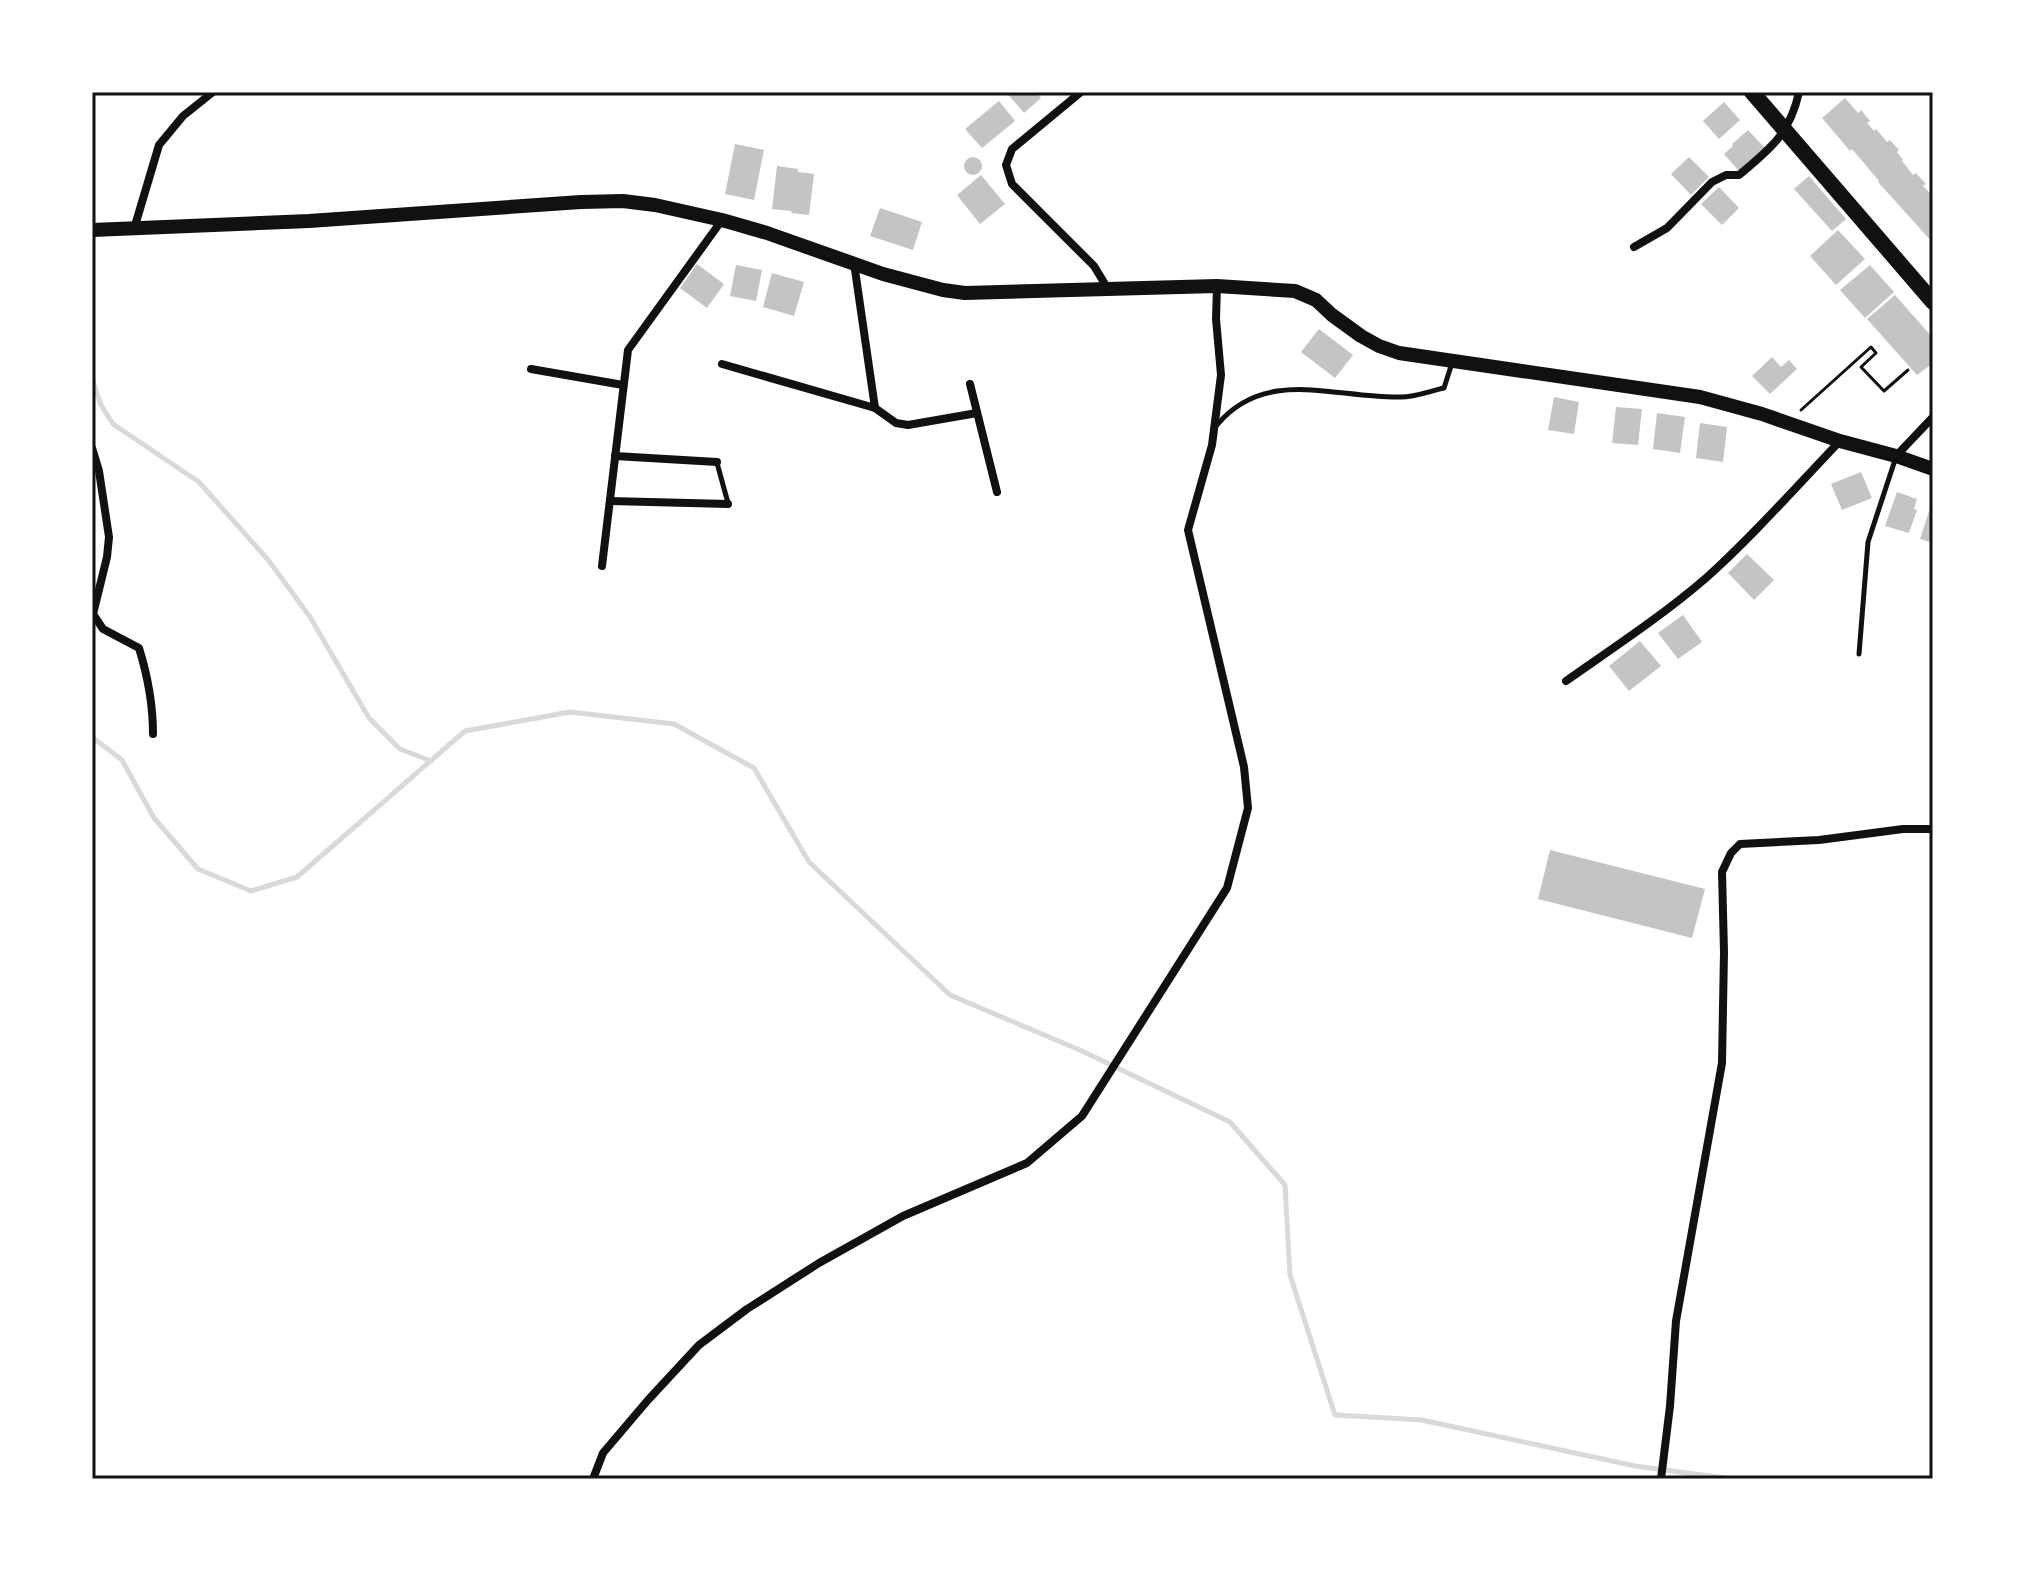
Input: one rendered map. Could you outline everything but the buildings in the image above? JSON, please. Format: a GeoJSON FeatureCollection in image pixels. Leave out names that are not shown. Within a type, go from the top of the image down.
{"type":"FeatureCollection","features":[{"type":"Feature","properties":{"kind":"main road"},"geometry":{"type":"LineString","coordinates":[[1752,92],[1933,302]]}},
{"type":"Feature","properties":{"kind":"main road"},"geometry":{"type":"LineString","coordinates":[[92,230],[309,221],[581,202],[623,201],[655,205],[767,233],[883,274],[965,293],[1217,286],[1295,291],[1316,300],[1351,329],[1379,346],[1399,353],[1700,397],[1933,469]]}},
{"type":"Feature","properties":{"kind":"street"},"geometry":{"type":"LineString","coordinates":[[134,229],[159,145],[183,116],[213,92]]}},
{"type":"Feature","properties":{"kind":"street"},"geometry":{"type":"LineString","coordinates":[[1081,92],[1012,149],[1006,165],[1012,184],[1094,266],[1108,289]]}},
{"type":"Feature","properties":{"kind":"street"},"geometry":{"type":"LineString","coordinates":[[1634,247],[1667,228],[1712,182],[1726,175],[1739,175],[1773,147],[1784,131],[1799,92]]}},
{"type":"Feature","properties":{"kind":"street"},"geometry":{"type":"LineString","coordinates":[[602,566],[628,350],[722,220]]}},
{"type":"Feature","properties":{"kind":"street"},"geometry":{"type":"LineString","coordinates":[[854,263],[875,408]]}},
{"type":"Feature","properties":{"kind":"street"},"geometry":{"type":"LineString","coordinates":[[593,1479],[603,1453],[648,1400],[699,1345],[747,1309],[819,1263],[903,1216],[1027,1163],[1082,1116],[1227,888],[1248,808],[1244,767],[1188,530],[1212,445],[1221,375],[1216,319],[1217,286]]}},
{"type":"Feature","properties":{"kind":"street"},"geometry":{"type":"LineString","coordinates":[[722,364],[875,408],[896,423],[908,425],[977,413]]}},
{"type":"Feature","properties":{"kind":"street"},"geometry":{"type":"LineString","coordinates":[[531,369],[623,385]]}},
{"type":"Feature","properties":{"kind":"street"},"geometry":{"type":"LineString","coordinates":[[970,384],[997,492]]}},
{"type":"Feature","properties":{"kind":"street"},"geometry":{"type":"LineString","coordinates":[[1896,456],[1933,417]]}},
{"type":"Feature","properties":{"kind":"street"},"geometry":{"type":"LineString","coordinates":[[1566,681],[1705,578],[1840,441]]}},
{"type":"Feature","properties":{"kind":"street"},"geometry":{"type":"LineString","coordinates":[[92,448],[99,471],[109,537],[93,614],[103,629],[139,648],[153,709],[153,734]]}},
{"type":"Feature","properties":{"kind":"street"},"geometry":{"type":"LineString","coordinates":[[615,456],[717,462]]}},
{"type":"Feature","properties":{"kind":"street"},"geometry":{"type":"LineString","coordinates":[[610,501],[728,504]]}},
{"type":"Feature","properties":{"kind":"street"},"geometry":{"type":"LineString","coordinates":[[1661,1479],[1676,1321],[1722,1063],[1722,872],[1731,853],[1740,844],[1933,829]]}},
{"type":"Feature","properties":{"kind":"lane"},"geometry":{"type":"LineString","coordinates":[[1214,429],[1227,413],[1246,400],[1266,393],[1293,389],[1402,397],[1444,388],[1452,362]]}},
{"type":"Feature","properties":{"kind":"lane"},"geometry":{"type":"LineString","coordinates":[[1859,654],[1868,542],[1896,456]]}},
{"type":"Feature","properties":{"kind":"lane"},"geometry":{"type":"LineString","coordinates":[[717,462],[728,504]]}},
{"type":"Feature","properties":{"kind":"path"},"geometry":{"type":"LineString","coordinates":[[1787,422],[1871,347],[1876,353],[1861,367],[1884,391],[1908,370]]}},
{"type":"Feature","properties":{"kind":"waterway"},"geometry":{"type":"LineString","coordinates":[[92,379],[101,405],[113,424],[199,482],[269,561],[310,617],[369,718],[400,749],[431,761]]}},
{"type":"Feature","properties":{"kind":"waterway"},"geometry":{"type":"LineString","coordinates":[[92,737],[122,760],[154,818],[198,869],[251,891],[297,877],[465,731],[570,712],[674,724],[754,768],[809,862],[950,995],[1082,1051],[1230,1122],[1285,1185],[1290,1275],[1335,1415],[1422,1420],[1635,1466],[1732,1479]]}}]}
